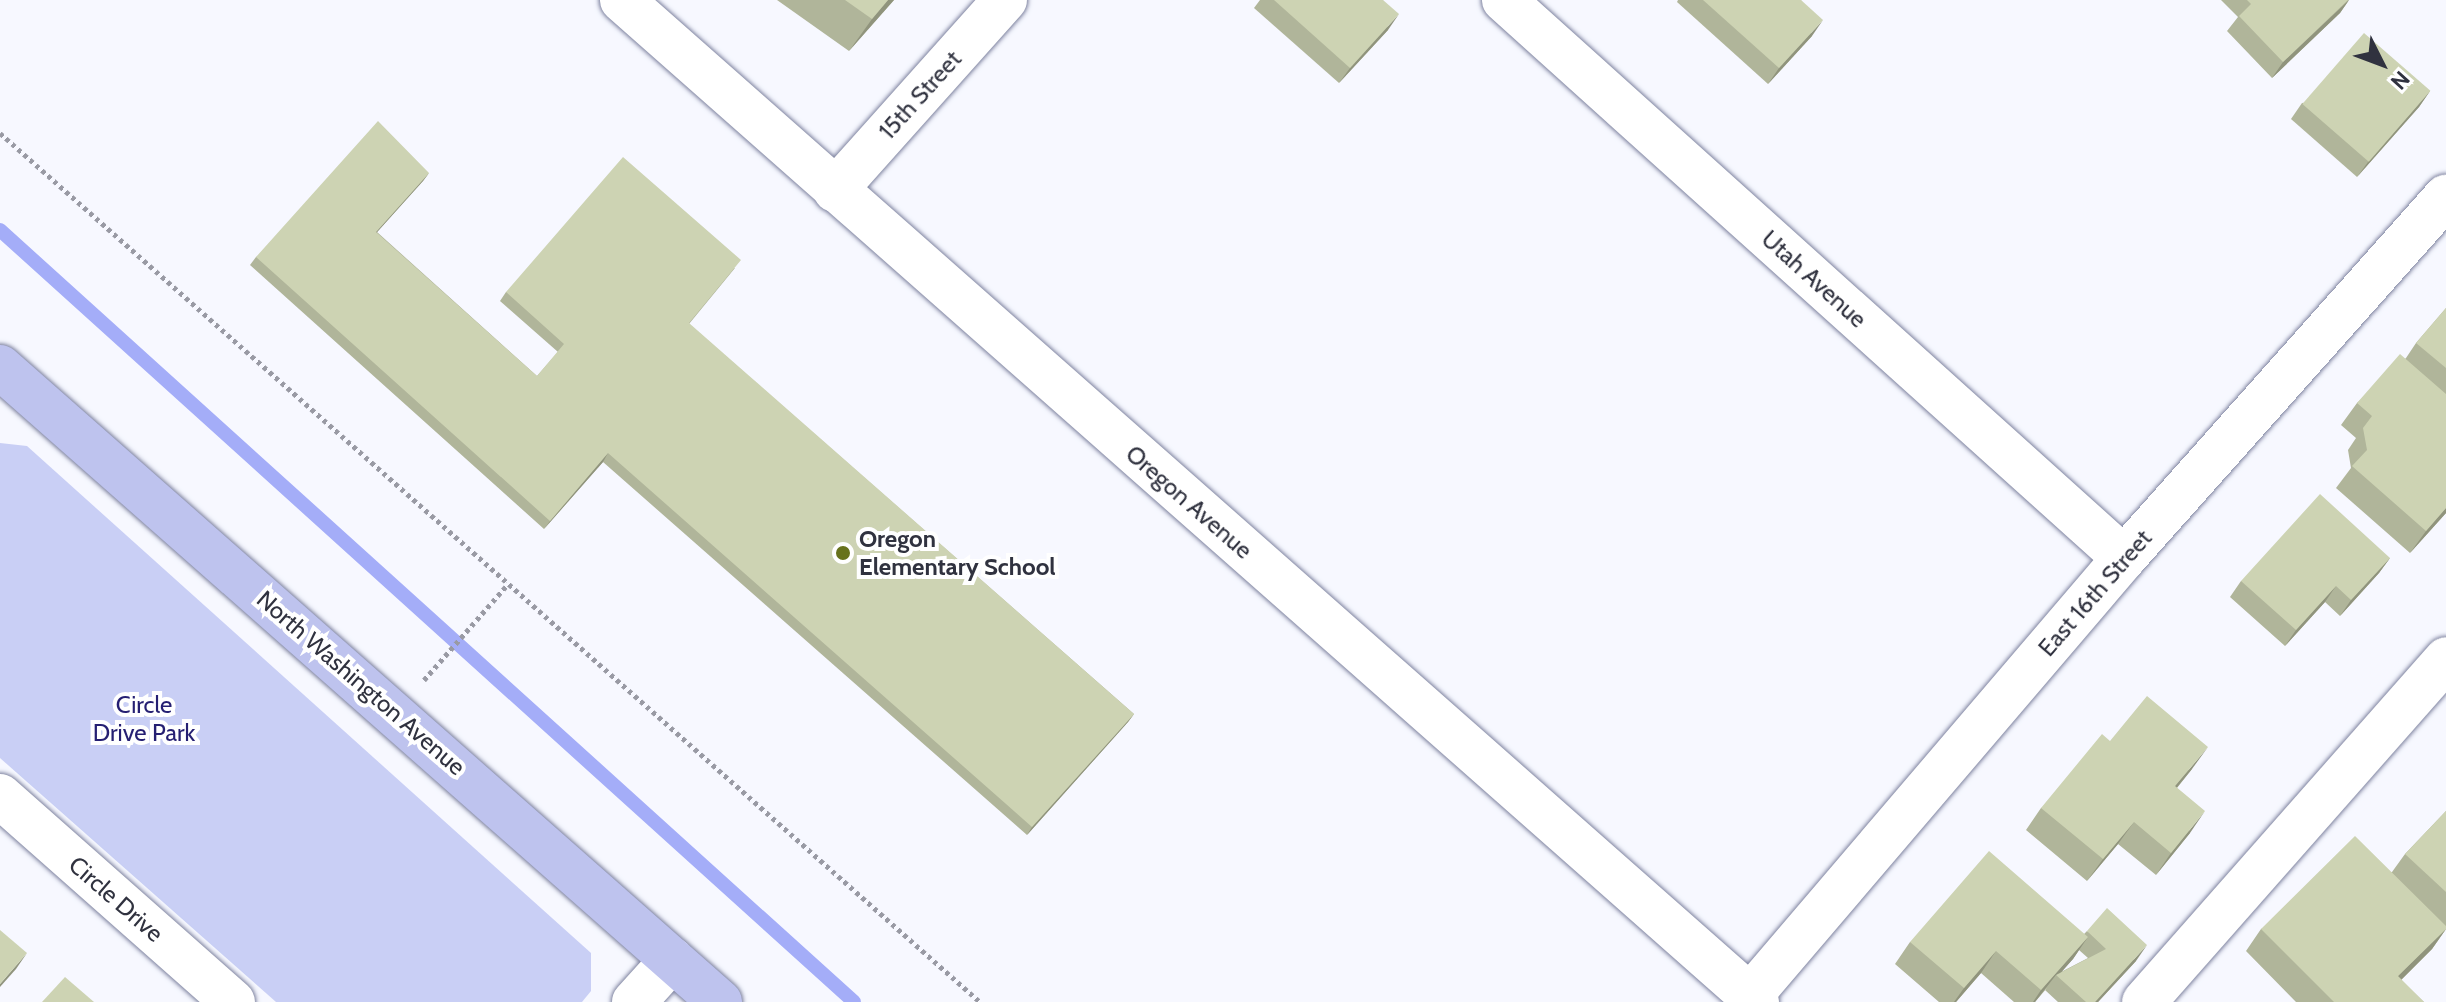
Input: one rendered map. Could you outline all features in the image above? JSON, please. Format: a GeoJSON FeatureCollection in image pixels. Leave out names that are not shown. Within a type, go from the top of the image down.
{"type":"FeatureCollection","features":[{"type":"Feature","properties":{"kind":"main road","name":"North Washington Avenue"},"geometry":{"type":"LineString","coordinates":[[0,367],[720,1002]]}},
{"type":"Feature","properties":{"kind":"street","name":"Oregon Avenue"},"geometry":{"type":"LineString","coordinates":[[622,0],[1753,999]]}},
{"type":"Feature","properties":{"kind":"street","name":"15th Street"},"geometry":{"type":"LineString","coordinates":[[835,190],[1005,0]]}},
{"type":"Feature","properties":{"kind":"street","name":"Utah Avenue"},"geometry":{"type":"LineString","coordinates":[[1504,0],[2124,558]]}},
{"type":"Feature","properties":{"kind":"street","name":"East 16th Street"},"geometry":{"type":"LineString","coordinates":[[1753,999],[2124,558],[2446,196]]}},
{"type":"Feature","properties":{"kind":"street"},"geometry":{"type":"LineString","coordinates":[[2144,1002],[2446,659]]}},
{"type":"Feature","properties":{"kind":"street","name":"Circle Drive"},"geometry":{"type":"LineString","coordinates":[[0,796],[233,1002]]}},
{"type":"Feature","properties":{"kind":"street"},"geometry":{"type":"LineString","coordinates":[[634,1002],[672,960]]}},
{"type":"Feature","properties":{"kind":"path"},"geometry":{"type":"LineString","coordinates":[[0,133],[980,1002]]}},
{"type":"Feature","properties":{"kind":"path"},"geometry":{"type":"LineString","coordinates":[[438,664],[508,584]]}},
{"type":"Feature","properties":{"kind":"green space","name":"Circle Drive Park"},"geometry":{"type":"Polygon","coordinates":[[[0,443],[27,446],[591,953],[591,991],[582,1002],[276,1002],[0,758],[0,443]]]}},
{"type":"Feature","properties":{"kind":"building"},"geometry":{"type":"Polygon","coordinates":[[[845,0],[888,0],[872,19],[845,0]]]}},
{"type":"Feature","properties":{"kind":"building"},"geometry":{"type":"Polygon","coordinates":[[[1274,0],[1383,0],[1399,14],[1350,68],[1274,0]]]}},
{"type":"Feature","properties":{"kind":"building"},"geometry":{"type":"Polygon","coordinates":[[[1703,0],[1801,0],[1823,20],[1779,68],[1703,0]]]}},
{"type":"Feature","properties":{"kind":"building"},"geometry":{"type":"Polygon","coordinates":[[[2247,0],[2348,0],[2283,62],[2239,16],[2251,4],[2247,0]]]}},
{"type":"Feature","properties":{"kind":"building"},"geometry":{"type":"Polygon","coordinates":[[[2364,33],[2430,91],[2369,162],[2302,104],[2364,33]]]}},
{"type":"Feature","properties":{"kind":"building"},"geometry":{"type":"Polygon","coordinates":[[[378,121],[429,173],[376,232],[537,376],[564,344],[506,292],[623,157],[741,260],[689,323],[1134,714],[1032,827],[608,453],[550,521],[256,257],[378,121]]]}},
{"type":"Feature","properties":{"kind":"building"},"geometry":{"type":"Polygon","coordinates":[[[2446,308],[2446,368],[2416,343],[2446,308]]]}},
{"type":"Feature","properties":{"kind":"building"},"geometry":{"type":"Polygon","coordinates":[[[2400,354],[2446,394],[2446,508],[2426,531],[2352,466],[2367,450],[2363,428],[2372,416],[2357,403],[2400,354]]]}},
{"type":"Feature","properties":{"kind":"building"},"geometry":{"type":"Polygon","coordinates":[[[2320,494],[2390,558],[2351,600],[2336,586],[2296,630],[2241,581],[2320,494]]]}},
{"type":"Feature","properties":{"kind":"building"},"geometry":{"type":"Polygon","coordinates":[[[2147,696],[2208,747],[2175,786],[2205,811],[2171,853],[2134,822],[2103,859],[2041,808],[2102,734],[2110,741],[2147,696]]]}},
{"type":"Feature","properties":{"kind":"building"},"geometry":{"type":"Polygon","coordinates":[[[2446,811],[2446,892],[2405,854],[2446,811]]]}},
{"type":"Feature","properties":{"kind":"building"},"geometry":{"type":"Polygon","coordinates":[[[2355,836],[2446,926],[2398,976],[2424,1002],[2334,1002],[2261,929],[2355,836]]]}},
{"type":"Feature","properties":{"kind":"building"},"geometry":{"type":"Polygon","coordinates":[[[1989,851],[2088,937],[2041,990],[1996,951],[1964,988],[1910,942],[1989,851]]]}},
{"type":"Feature","properties":{"kind":"building"},"geometry":{"type":"Polygon","coordinates":[[[2107,908],[2147,945],[2095,1002],[2086,1002],[2056,975],[2106,949],[2087,931],[2107,908]]]}},
{"type":"Feature","properties":{"kind":"building"},"geometry":{"type":"Polygon","coordinates":[[[0,930],[27,953],[0,984],[0,930]]]}},
{"type":"Feature","properties":{"kind":"building"},"geometry":{"type":"Polygon","coordinates":[[[65,977],[94,1002],[42,1002],[65,977]]]}},
{"type":"Feature","properties":{"kind":"waterway"},"geometry":{"type":"LineString","coordinates":[[0,230],[854,1002]]}},
{"type":"Feature","properties":{"kind":"place","name":"Oregon Elementary School"},"geometry":{"type":"Point","coordinates":[843,553]}}]}
